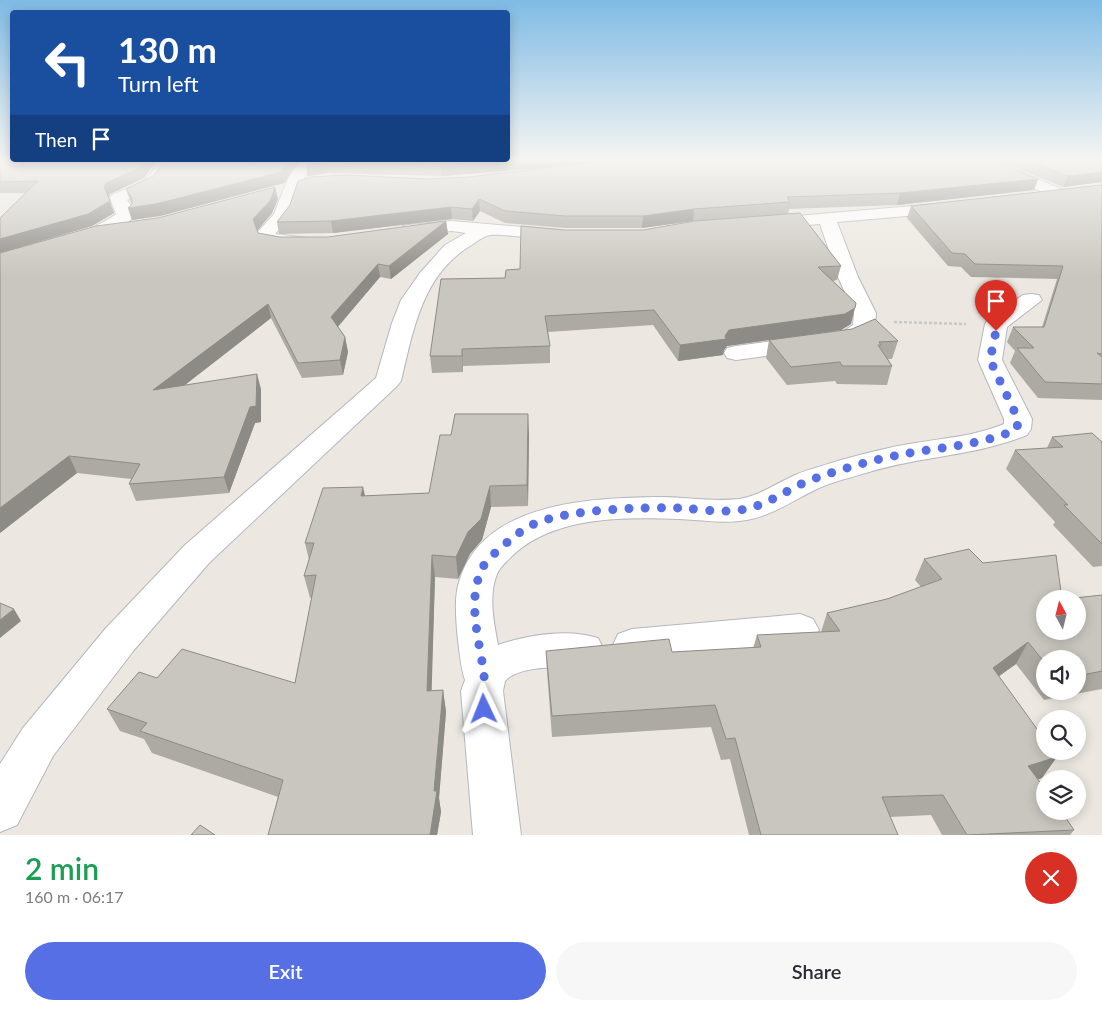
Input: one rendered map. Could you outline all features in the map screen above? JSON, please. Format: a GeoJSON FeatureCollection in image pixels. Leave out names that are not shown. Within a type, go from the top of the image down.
{"type":"FeatureCollection","features":[{"type":"Feature","properties":{"kind":"street"},"geometry":{"type":"LineString","coordinates":[[118,198],[125,210],[124,216],[114,225],[90,234],[139,227]]}},
{"type":"Feature","properties":{"kind":"street"},"geometry":{"type":"LineString","coordinates":[[289,198],[282,216],[266,233],[268,240],[313,242]]}},
{"type":"Feature","properties":{"kind":"street"},"geometry":{"type":"LineString","coordinates":[[1032,199],[1038,198]]}},
{"type":"Feature","properties":{"kind":"street"},"geometry":{"type":"LineString","coordinates":[[748,224],[968,206]]}},
{"type":"Feature","properties":{"kind":"street"},"geometry":{"type":"LineString","coordinates":[[736,352],[847,338],[858,333],[864,327],[865,313],[848,277],[827,219]]}},
{"type":"Feature","properties":{"kind":"street"},"geometry":{"type":"LineString","coordinates":[[389,234],[452,226],[575,236]]}},
{"type":"Feature","properties":{"kind":"street"},"geometry":{"type":"LineString","coordinates":[[0,808],[38,742],[120,640],[197,554],[388,381],[403,323],[412,300],[427,277],[452,249],[484,230]]}},
{"type":"Feature","properties":{"kind":"street"},"geometry":{"type":"LineString","coordinates":[[498,835],[482,691],[484,678],[474,618],[476,590],[481,570],[497,550],[519,532],[535,524],[564,516],[608,511],[677,508],[738,510],[759,506],[778,498],[791,488],[843,470],[897,455],[986,440],[1017,429],[1018,419],[990,360],[996,324],[1031,300]]}},
{"type":"Feature","properties":{"kind":"street"},"geometry":{"type":"LineString","coordinates":[[484,678],[496,664],[521,656],[800,630]]}},
{"type":"Feature","properties":{"kind":"path"},"geometry":{"type":"LineString","coordinates":[[864,321],[996,324]]}},
{"type":"Feature","properties":{"kind":"building"},"geometry":{"type":"Polygon","coordinates":[[[21,198],[109,198],[110,201],[88,214],[0,239],[0,218],[21,198]]]}},
{"type":"Feature","properties":{"kind":"building"},"geometry":{"type":"Polygon","coordinates":[[[132,198],[180,198],[128,208],[132,204],[132,198]]]}},
{"type":"Feature","properties":{"kind":"building"},"geometry":{"type":"Polygon","coordinates":[[[234,198],[271,198],[253,219],[258,233],[280,237],[328,237],[446,221],[389,266],[378,264],[331,317],[345,337],[340,360],[298,363],[268,304],[153,390],[257,374],[256,406],[250,407],[224,477],[129,484],[140,464],[69,456],[0,508],[0,253],[96,226],[158,218],[234,198]]]}},
{"type":"Feature","properties":{"kind":"building"},"geometry":{"type":"Polygon","coordinates":[[[292,198],[788,198],[790,202],[694,209],[643,216],[565,216],[505,211],[479,199],[472,209],[451,207],[331,221],[277,222],[290,205],[292,198]]]}},
{"type":"Feature","properties":{"kind":"building"},"geometry":{"type":"Polygon","coordinates":[[[984,198],[1102,198],[1102,354],[1097,353],[1102,357],[1102,384],[1045,382],[1017,348],[1034,348],[1013,327],[1044,327],[1063,266],[975,264],[965,254],[952,253],[911,206],[984,198]]]}},
{"type":"Feature","properties":{"kind":"building"},"geometry":{"type":"Polygon","coordinates":[[[800,213],[841,266],[818,267],[856,303],[855,308],[845,314],[729,330],[725,336],[726,339],[680,345],[654,310],[545,316],[550,346],[462,349],[462,356],[430,356],[441,279],[505,278],[506,270],[520,269],[521,226],[565,230],[643,230],[695,221],[800,213]]]}},
{"type":"Feature","properties":{"kind":"building"},"geometry":{"type":"Polygon","coordinates":[[[875,319],[898,341],[879,342],[881,345],[878,345],[892,366],[842,366],[840,362],[791,367],[769,340],[852,329],[875,319]]]}},
{"type":"Feature","properties":{"kind":"building"},"geometry":{"type":"Polygon","coordinates":[[[455,414],[528,414],[527,485],[490,486],[481,519],[468,532],[456,557],[432,555],[427,691],[443,690],[434,791],[437,791],[430,835],[268,835],[283,780],[140,731],[147,723],[107,709],[139,672],[157,678],[182,649],[295,683],[316,575],[304,576],[314,543],[305,543],[323,488],[363,487],[361,496],[429,493],[440,435],[451,435],[455,414]]]}},
{"type":"Feature","properties":{"kind":"building"},"geometry":{"type":"Polygon","coordinates":[[[1092,433],[1102,442],[1102,544],[1064,505],[1068,505],[1015,450],[1063,447],[1052,437],[1092,433]]]}},
{"type":"Feature","properties":{"kind":"building"},"geometry":{"type":"Polygon","coordinates":[[[969,549],[983,563],[1056,555],[1061,590],[1036,590],[1036,640],[1086,640],[1086,597],[1102,595],[1102,671],[1086,674],[1086,650],[1036,650],[1036,652],[1028,642],[993,668],[1036,728],[1036,760],[1047,760],[1028,766],[1036,777],[1036,820],[1067,820],[1074,830],[967,835],[943,795],[882,797],[898,835],[761,835],[735,738],[726,739],[715,705],[552,716],[546,651],[669,639],[672,652],[761,647],[757,635],[840,631],[827,613],[887,599],[942,579],[924,559],[969,549]]]}},
{"type":"Feature","properties":{"kind":"building"},"geometry":{"type":"Polygon","coordinates":[[[0,603],[14,609],[0,620],[0,603]]]}},
{"type":"Feature","properties":{"kind":"building"},"geometry":{"type":"Polygon","coordinates":[[[200,825],[215,835],[191,835],[200,825]]]}},
{"type":"Feature","properties":{"kind":"route"},"geometry":{"type":"LineString","coordinates":[[484,709],[482,691],[484,678],[474,618],[476,590],[481,570],[497,550],[519,532],[535,524],[564,516],[608,511],[677,508],[738,510],[759,506],[778,498],[791,488],[816,478],[897,455],[986,440],[1004,435],[1017,429],[1018,419],[990,360],[996,331]]}}]}
